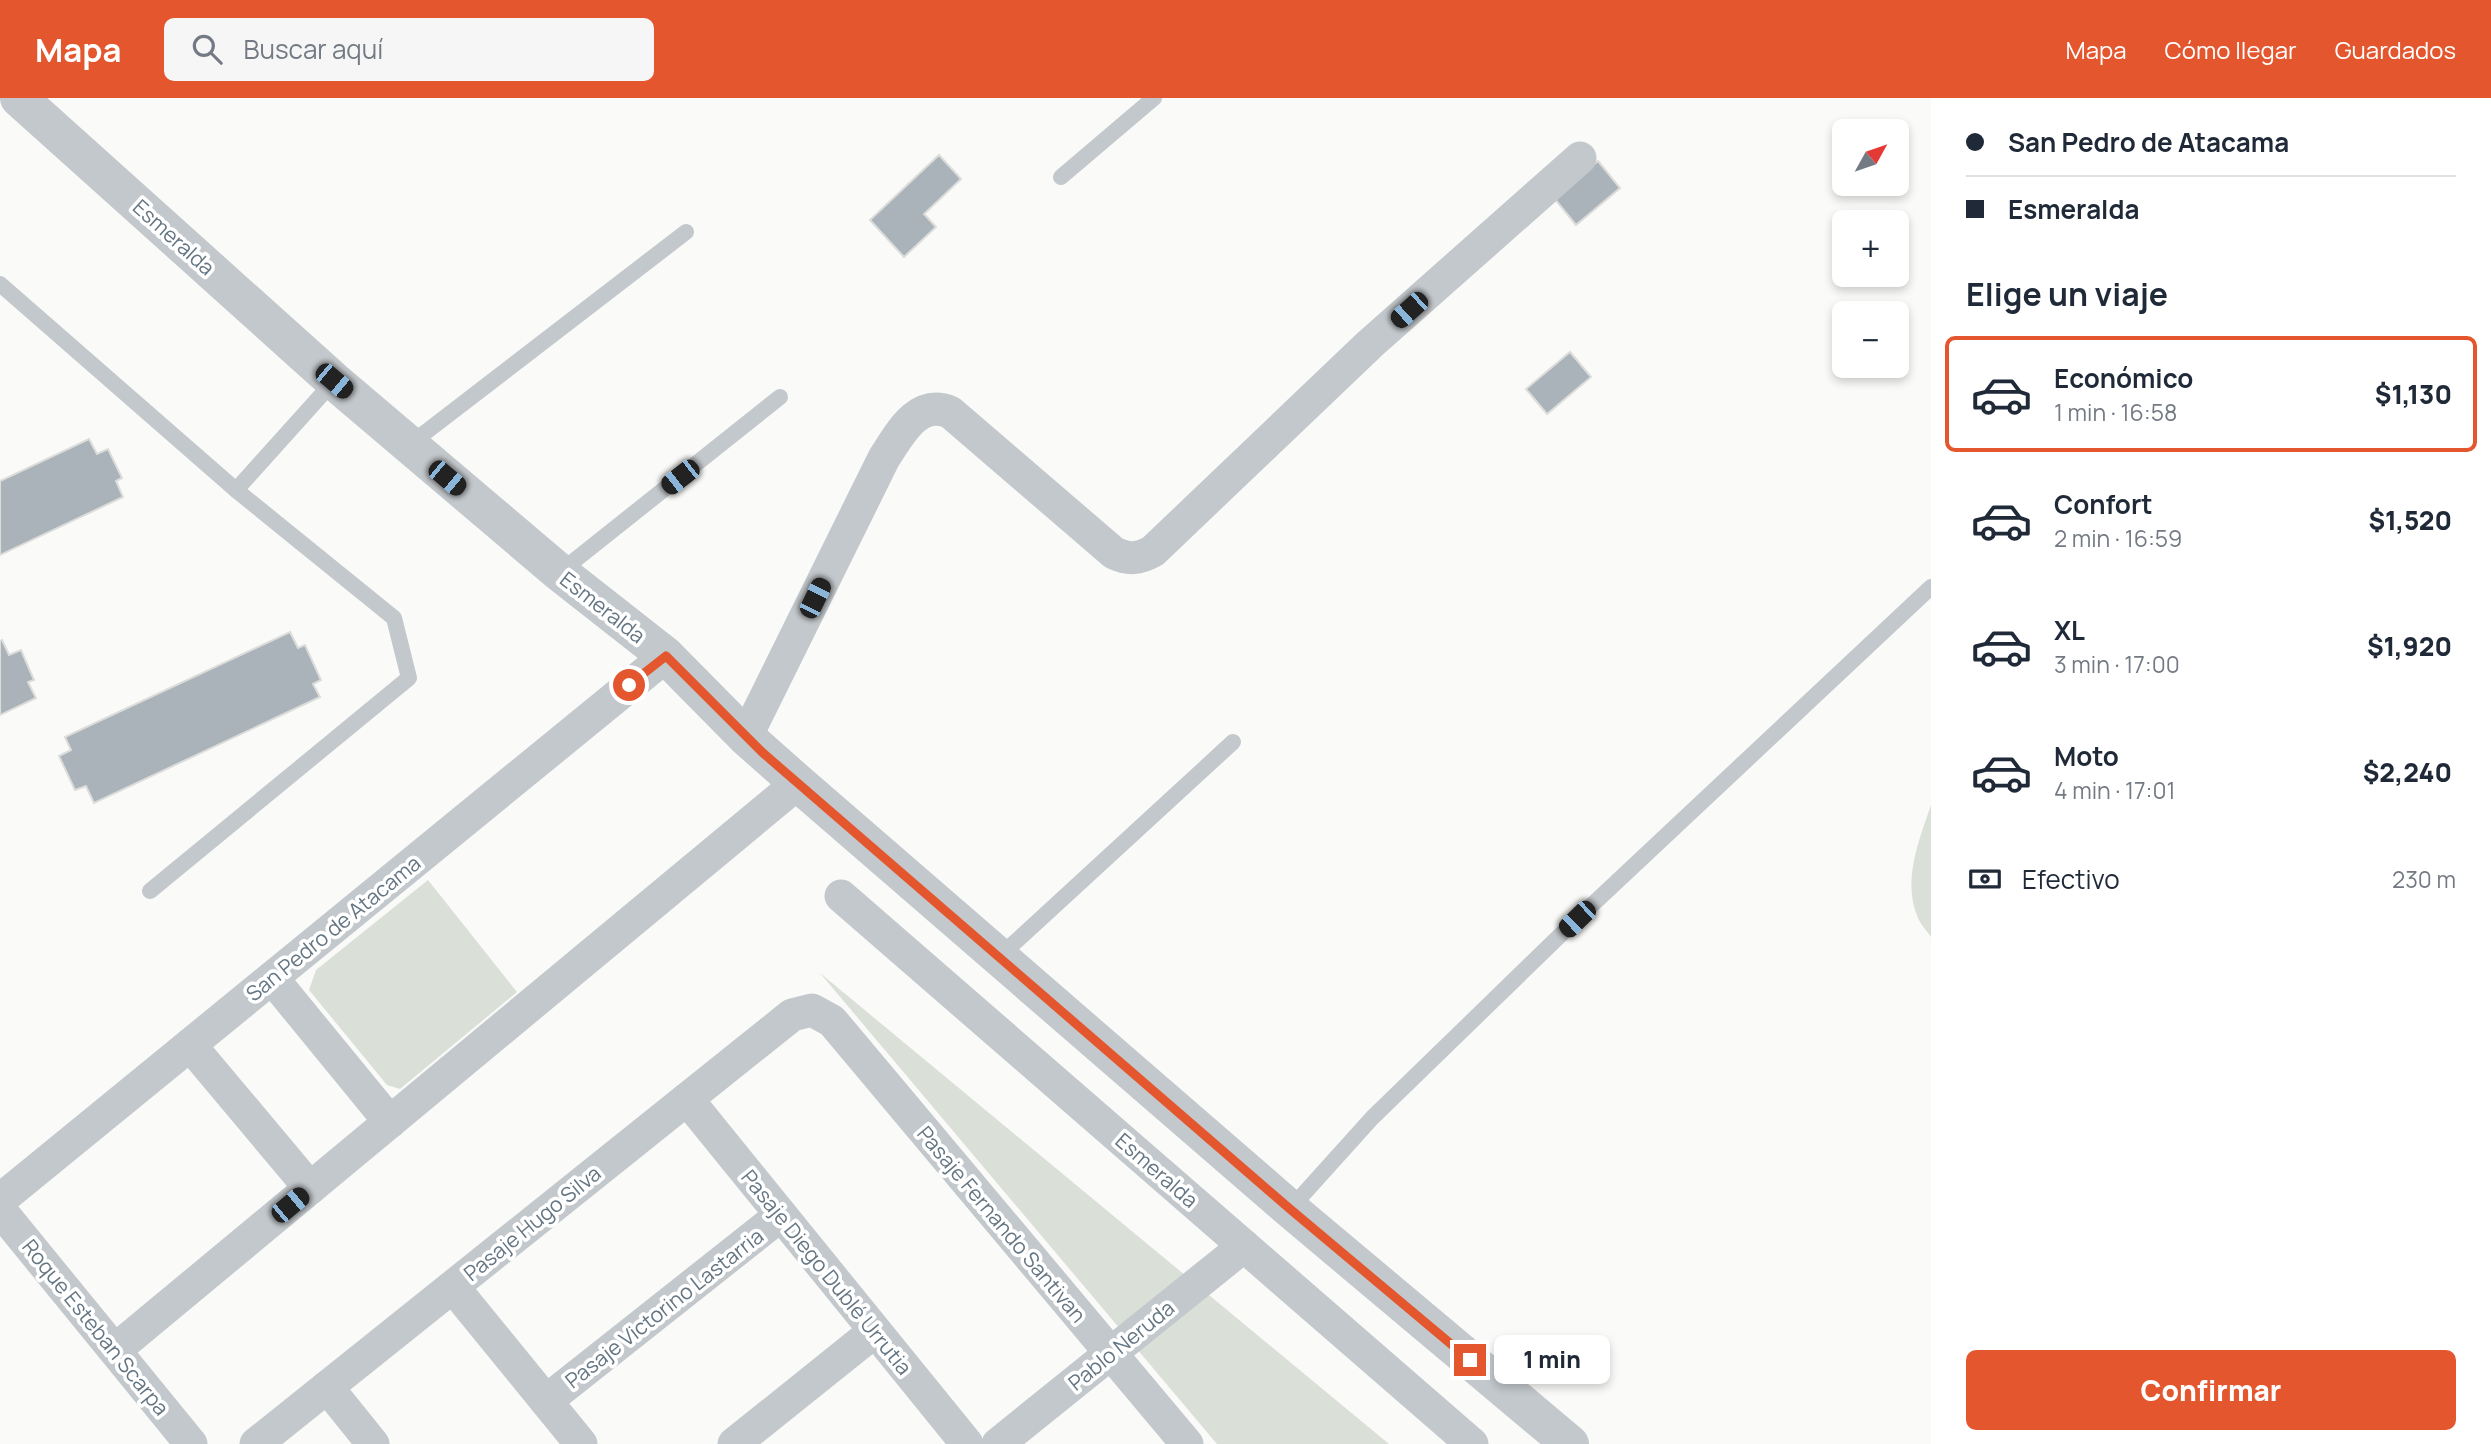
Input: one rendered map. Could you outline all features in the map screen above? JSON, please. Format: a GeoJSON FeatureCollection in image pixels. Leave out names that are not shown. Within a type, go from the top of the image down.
{"type":"FeatureCollection","features":[{"type":"Feature","properties":{"kind":"street","name":"Esmeralda"},"geometry":{"type":"LineString","coordinates":[[19,98],[334,381],[559,572],[666,656],[746,737],[798,783],[1290,1209],[1570,1444]]}},
{"type":"Feature","properties":{"kind":"street"},"geometry":{"type":"LineString","coordinates":[[746,737],[884,458],[905,426],[921,412],[930,408],[950,412],[1114,553],[1124,558],[1143,557],[1163,542],[1370,344],[1580,158]]}},
{"type":"Feature","properties":{"kind":"street","name":"San Pedro de Atacama"},"geometry":{"type":"LineString","coordinates":[[0,1200],[666,656]]}},
{"type":"Feature","properties":{"kind":"street"},"geometry":{"type":"LineString","coordinates":[[115,1350],[798,783]]}},
{"type":"Feature","properties":{"kind":"street","name":"Esmeralda"},"geometry":{"type":"LineString","coordinates":[[841,896],[1472,1444]]}},
{"type":"Feature","properties":{"kind":"street"},"geometry":{"type":"LineString","coordinates":[[272,978],[390,1122]]}},
{"type":"Feature","properties":{"kind":"street","name":"Pasaje Hugo Silva"},"geometry":{"type":"LineString","coordinates":[[256,1444],[792,1015],[811,1010]]}},
{"type":"Feature","properties":{"kind":"street","name":"Pasaje Fernando Santivan"},"geometry":{"type":"LineString","coordinates":[[811,1010],[832,1021],[1187,1444]]}},
{"type":"Feature","properties":{"kind":"street"},"geometry":{"type":"LineString","coordinates":[[190,1045],[310,1188]]}},
{"type":"Feature","properties":{"kind":"street","name":"Pasaje Diego Dublé Urrutia"},"geometry":{"type":"LineString","coordinates":[[687,1099],[967,1444]]}},
{"type":"Feature","properties":{"kind":"street","name":"Roque Esteban Scarpa"},"geometry":{"type":"LineString","coordinates":[[0,1210],[191,1444]]}},
{"type":"Feature","properties":{"kind":"street","name":"Pasaje Victorino Lastarria"},"geometry":{"type":"LineString","coordinates":[[546,1401],[782,1215]]}},
{"type":"Feature","properties":{"kind":"street","name":"Pablo Neruda"},"geometry":{"type":"LineString","coordinates":[[998,1444],[1244,1246]]}},
{"type":"Feature","properties":{"kind":"street"},"geometry":{"type":"LineString","coordinates":[[453,1287],[582,1444]]}},
{"type":"Feature","properties":{"kind":"street"},"geometry":{"type":"LineString","coordinates":[[734,1444],[875,1331]]}},
{"type":"Feature","properties":{"kind":"street"},"geometry":{"type":"LineString","coordinates":[[327,1387],[373,1444]]}},
{"type":"Feature","properties":{"kind":"lane"},"geometry":{"type":"LineString","coordinates":[[1061,177],[1154,98]]}},
{"type":"Feature","properties":{"kind":"lane"},"geometry":{"type":"LineString","coordinates":[[409,445],[686,232]]}},
{"type":"Feature","properties":{"kind":"lane"},"geometry":{"type":"LineString","coordinates":[[0,284],[236,490],[394,618],[409,678],[150,891]]}},
{"type":"Feature","properties":{"kind":"lane"},"geometry":{"type":"LineString","coordinates":[[236,490],[334,381]]}},
{"type":"Feature","properties":{"kind":"lane"},"geometry":{"type":"LineString","coordinates":[[559,572],[780,397]]}},
{"type":"Feature","properties":{"kind":"lane"},"geometry":{"type":"LineString","coordinates":[[1290,1209],[1373,1118],[1567,928],[1931,587]]}},
{"type":"Feature","properties":{"kind":"lane"},"geometry":{"type":"LineString","coordinates":[[999,957],[1233,742]]}},
{"type":"Feature","properties":{"kind":"shaded area"},"geometry":{"type":"Polygon","coordinates":[[[1931,805],[1931,937],[1922,926],[1913,904],[1912,875],[1931,805]]]}},
{"type":"Feature","properties":{"kind":"shaded area"},"geometry":{"type":"Polygon","coordinates":[[[428,880],[517,992],[400,1089],[387,1085],[309,990],[316,970],[428,880]]]}},
{"type":"Feature","properties":{"kind":"shaded area"},"geometry":{"type":"Polygon","coordinates":[[[820,973],[1389,1444],[1217,1444],[820,973]]]}},
{"type":"Feature","properties":{"kind":"building"},"geometry":{"type":"Polygon","coordinates":[[[939,155],[961,179],[924,214],[936,227],[904,257],[870,220],[939,155]]]}},
{"type":"Feature","properties":{"kind":"building"},"geometry":{"type":"Polygon","coordinates":[[[1598,161],[1620,188],[1576,225],[1554,198],[1598,161]]]}},
{"type":"Feature","properties":{"kind":"building"},"geometry":{"type":"Polygon","coordinates":[[[1570,352],[1591,377],[1547,414],[1526,389],[1570,352]]]}},
{"type":"Feature","properties":{"kind":"building"},"geometry":{"type":"Polygon","coordinates":[[[89,439],[97,454],[108,449],[122,478],[116,481],[123,497],[0,555],[0,481],[89,439]]]}},
{"type":"Feature","properties":{"kind":"building"},"geometry":{"type":"Polygon","coordinates":[[[290,632],[298,648],[305,645],[321,680],[313,684],[320,697],[94,803],[86,786],[75,790],[59,756],[71,750],[65,737],[290,632]]]}},
{"type":"Feature","properties":{"kind":"building"},"geometry":{"type":"Polygon","coordinates":[[[2,640],[9,655],[21,650],[34,680],[28,682],[36,698],[0,715],[0,641],[2,640]]]}},
{"type":"Feature","properties":{"kind":"route"},"geometry":{"type":"LineString","coordinates":[[629,685],[666,656],[763,753],[1290,1209],[1470,1360]]}}]}
